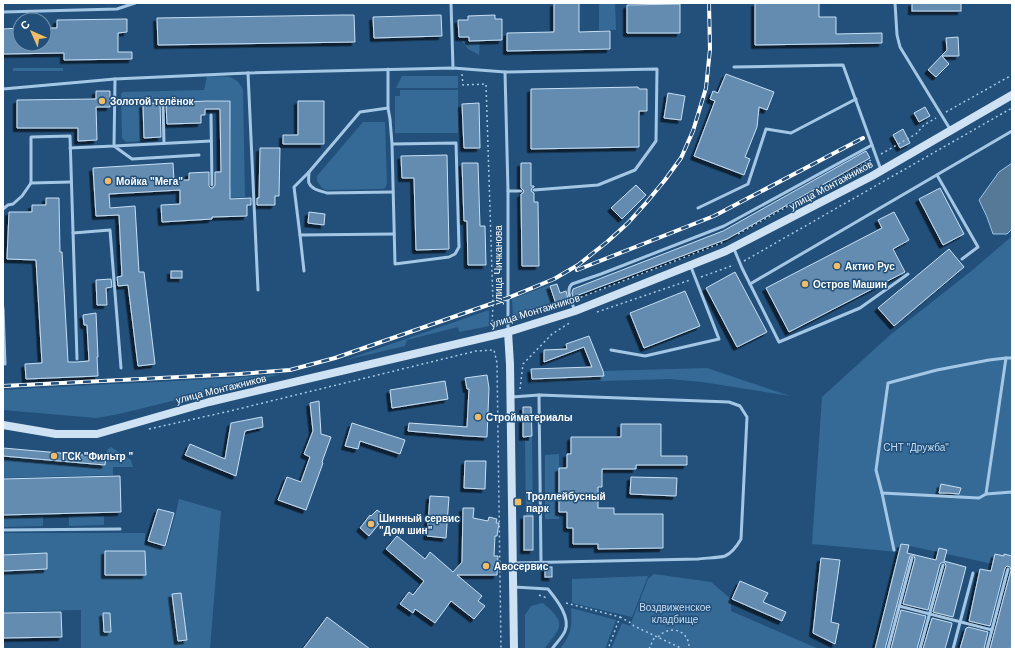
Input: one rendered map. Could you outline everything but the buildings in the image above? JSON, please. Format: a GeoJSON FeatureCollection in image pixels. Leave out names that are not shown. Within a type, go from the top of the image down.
{"type":"FeatureCollection","features":[{"type":"Feature","properties":{"kind":"main road","name":"улица Монтажников"},"geometry":{"type":"LineString","coordinates":[[3,425],[56,434],[97,434],[208,402],[508,332],[575,310],[733,247],[882,170],[1012,95]]}},
{"type":"Feature","properties":{"kind":"main road","name":"улица Чичканова"},"geometry":{"type":"LineString","coordinates":[[508,332],[510,364],[514,649]]}},
{"type":"Feature","properties":{"kind":"lane"},"geometry":{"type":"LineString","coordinates":[[3,12],[117,8],[135,3]]}},
{"type":"Feature","properties":{"kind":"lane"},"geometry":{"type":"LineString","coordinates":[[451,3],[453,68]]}},
{"type":"Feature","properties":{"kind":"lane"},"geometry":{"type":"LineString","coordinates":[[895,3],[897,35],[900,47],[951,131]]}},
{"type":"Feature","properties":{"kind":"lane"},"geometry":{"type":"LineString","coordinates":[[734,67],[843,64],[882,170]]}},
{"type":"Feature","properties":{"kind":"lane"},"geometry":{"type":"LineString","coordinates":[[3,89],[115,79],[248,73],[453,68],[505,72],[657,69],[656,141],[635,170],[598,185],[534,190]]}},
{"type":"Feature","properties":{"kind":"lane"},"geometry":{"type":"LineString","coordinates":[[388,70],[388,108],[392,144],[395,264],[449,257],[455,254],[459,247],[456,143],[392,144]]}},
{"type":"Feature","properties":{"kind":"lane","name":"улица Чичканова"},"geometry":{"type":"LineString","coordinates":[[505,72],[508,191],[508,332]]}},
{"type":"Feature","properties":{"kind":"lane"},"geometry":{"type":"LineString","coordinates":[[248,73],[258,290]]}},
{"type":"Feature","properties":{"kind":"lane"},"geometry":{"type":"LineString","coordinates":[[114,146],[115,79]]}},
{"type":"Feature","properties":{"kind":"lane"},"geometry":{"type":"LineString","coordinates":[[698,208],[748,184],[766,129],[791,133],[856,99]]}},
{"type":"Feature","properties":{"kind":"lane"},"geometry":{"type":"LineString","coordinates":[[163,103],[164,143]]}},
{"type":"Feature","properties":{"kind":"lane"},"geometry":{"type":"LineString","coordinates":[[304,271],[294,187],[309,172],[360,112],[388,108]]}},
{"type":"Feature","properties":{"kind":"lane"},"geometry":{"type":"LineString","coordinates":[[210,115],[212,185]]}},
{"type":"Feature","properties":{"kind":"lane"},"geometry":{"type":"LineString","coordinates":[[750,284],[1012,131]]}},
{"type":"Feature","properties":{"kind":"lane"},"geometry":{"type":"LineString","coordinates":[[3,209],[8,205],[13,204],[22,196],[31,183],[31,137],[70,136],[77,359]]}},
{"type":"Feature","properties":{"kind":"lane"},"geometry":{"type":"LineString","coordinates":[[70,148],[211,141]]}},
{"type":"Feature","properties":{"kind":"lane"},"geometry":{"type":"LineString","coordinates":[[575,310],[568,292],[569,286],[572,284],[724,226],[872,144]]}},
{"type":"Feature","properties":{"kind":"lane"},"geometry":{"type":"LineString","coordinates":[[114,146],[132,158],[199,155]]}},
{"type":"Feature","properties":{"kind":"lane"},"geometry":{"type":"LineString","coordinates":[[309,172],[309,183],[318,190],[327,193],[393,192]]}},
{"type":"Feature","properties":{"kind":"lane"},"geometry":{"type":"LineString","coordinates":[[937,175],[978,246],[962,259]]}},
{"type":"Feature","properties":{"kind":"lane"},"geometry":{"type":"LineString","coordinates":[[31,183],[71,182]]}},
{"type":"Feature","properties":{"kind":"lane"},"geometry":{"type":"LineString","coordinates":[[508,191],[521,191]]}},
{"type":"Feature","properties":{"kind":"lane"},"geometry":{"type":"LineString","coordinates":[[73,233],[110,230],[121,368]]}},
{"type":"Feature","properties":{"kind":"lane"},"geometry":{"type":"LineString","coordinates":[[300,235],[394,234]]}},
{"type":"Feature","properties":{"kind":"lane"},"geometry":{"type":"LineString","coordinates":[[733,247],[779,342],[860,308],[908,274]]}},
{"type":"Feature","properties":{"kind":"lane"},"geometry":{"type":"LineString","coordinates":[[611,350],[645,356],[719,339],[690,265]]}},
{"type":"Feature","properties":{"kind":"lane"},"geometry":{"type":"LineString","coordinates":[[3,308],[5,364]]}},
{"type":"Feature","properties":{"kind":"lane"},"geometry":{"type":"LineString","coordinates":[[986,494],[1006,358]]}},
{"type":"Feature","properties":{"kind":"lane"},"geometry":{"type":"LineString","coordinates":[[894,550],[876,470],[888,383],[937,370],[989,360],[1012,358]]}},
{"type":"Feature","properties":{"kind":"lane"},"geometry":{"type":"LineString","coordinates":[[539,396],[541,562]]}},
{"type":"Feature","properties":{"kind":"lane"},"geometry":{"type":"LineString","coordinates":[[510,397],[539,396],[729,402],[740,406],[747,417],[741,539],[737,546],[724,556],[698,559],[513,563]]}},
{"type":"Feature","properties":{"kind":"lane"},"geometry":{"type":"LineString","coordinates":[[882,493],[979,498],[986,494],[1012,492]]}},
{"type":"Feature","properties":{"kind":"lane"},"geometry":{"type":"LineString","coordinates":[[3,530],[120,529]]}},
{"type":"Feature","properties":{"kind":"lane"},"geometry":{"type":"LineString","coordinates":[[888,649],[912,558]]}},
{"type":"Feature","properties":{"kind":"lane"},"geometry":{"type":"LineString","coordinates":[[920,649],[943,565]]}},
{"type":"Feature","properties":{"kind":"lane"},"geometry":{"type":"LineString","coordinates":[[987,649],[1008,569]]}},
{"type":"Feature","properties":{"kind":"lane"},"geometry":{"type":"LineString","coordinates":[[953,649],[973,573]]}},
{"type":"Feature","properties":{"kind":"lane"},"geometry":{"type":"LineString","coordinates":[[513,587],[548,589],[561,607],[566,620],[566,630],[552,649]]}},
{"type":"Feature","properties":{"kind":"lane"},"geometry":{"type":"LineString","coordinates":[[899,606],[992,630]]}},
{"type":"Feature","properties":{"kind":"path"},"geometry":{"type":"LineString","coordinates":[[462,68],[463,85],[486,84],[493,335]]}},
{"type":"Feature","properties":{"kind":"path"},"geometry":{"type":"LineString","coordinates":[[595,313],[740,264],[1012,108]]}},
{"type":"Feature","properties":{"kind":"path"},"geometry":{"type":"LineString","coordinates":[[519,396],[523,364],[552,334],[573,320]]}},
{"type":"Feature","properties":{"kind":"path"},"geometry":{"type":"LineString","coordinates":[[150,429],[476,351],[494,350],[497,371],[501,649]]}},
{"type":"Feature","properties":{"kind":"path"},"geometry":{"type":"LineString","coordinates":[[535,594],[556,601],[620,617],[634,626],[682,649]]}},
{"type":"Feature","properties":{"kind":"path"},"geometry":{"type":"LineString","coordinates":[[608,649],[620,617]]}},
{"type":"Feature","properties":{"kind":"path"},"geometry":{"type":"LineString","coordinates":[[658,637],[666,630],[677,630],[686,637],[689,642],[689,649]]}},
{"type":"Feature","properties":{"kind":"path"},"geometry":{"type":"LineString","coordinates":[[649,649],[655,636]]}},
{"type":"Feature","properties":{"kind":"path"},"geometry":{"type":"LineString","coordinates":[[672,649],[674,645]]}},
{"type":"Feature","properties":{"kind":"green space"},"geometry":{"type":"Polygon","coordinates":[[[599,3],[615,3],[616,30],[599,30],[599,3]]]}},
{"type":"Feature","properties":{"kind":"green space"},"geometry":{"type":"Polygon","coordinates":[[[462,41],[480,41],[479,55],[468,49],[462,41]]]}},
{"type":"Feature","properties":{"kind":"green space"},"geometry":{"type":"Polygon","coordinates":[[[13,68],[63,68],[63,71],[13,71],[13,68]]]}},
{"type":"Feature","properties":{"kind":"green space"},"geometry":{"type":"Polygon","coordinates":[[[207,76],[231,77],[237,81],[243,90],[245,197],[208,199],[208,189],[231,188],[230,100],[142,103],[144,141],[126,142],[122,138],[121,94],[123,92],[204,90],[207,76]]]}},
{"type":"Feature","properties":{"kind":"green space"},"geometry":{"type":"Polygon","coordinates":[[[402,76],[458,76],[458,88],[396,88],[402,76]]]}},
{"type":"Feature","properties":{"kind":"green space"},"geometry":{"type":"Polygon","coordinates":[[[400,90],[458,90],[458,133],[395,133],[395,96],[400,96],[400,90]]]}},
{"type":"Feature","properties":{"kind":"green space"},"geometry":{"type":"Polygon","coordinates":[[[363,122],[385,122],[387,184],[385,188],[326,190],[322,188],[317,181],[317,176],[363,122]]]}},
{"type":"Feature","properties":{"kind":"green space","name":"СНТ \"Дружба\""},"geometry":{"type":"Polygon","coordinates":[[[1012,236],[1012,556],[1005,554],[993,564],[901,544],[898,552],[812,544],[822,397],[889,336],[975,268],[1012,236]]]}},
{"type":"Feature","properties":{"kind":"green space"},"geometry":{"type":"Polygon","coordinates":[[[549,285],[556,305],[513,318],[512,299],[549,285]]]}},
{"type":"Feature","properties":{"kind":"green space"},"geometry":{"type":"Polygon","coordinates":[[[489,310],[489,326],[459,332],[458,327],[407,340],[405,346],[345,360],[489,310]]]}},
{"type":"Feature","properties":{"kind":"green space"},"geometry":{"type":"Polygon","coordinates":[[[707,368],[790,396],[702,382],[670,379],[530,383],[530,379],[603,376],[603,371],[707,368]]]}},
{"type":"Feature","properties":{"kind":"green space"},"geometry":{"type":"Polygon","coordinates":[[[281,374],[119,414],[96,418],[3,410],[3,390],[281,374]]]}},
{"type":"Feature","properties":{"kind":"green space"},"geometry":{"type":"Polygon","coordinates":[[[529,436],[532,436],[533,516],[526,516],[525,441],[529,441],[529,436]]]}},
{"type":"Feature","properties":{"kind":"green space"},"geometry":{"type":"Polygon","coordinates":[[[111,447],[131,460],[133,467],[113,467],[113,475],[3,478],[3,456],[105,465],[107,450],[111,447]]]}},
{"type":"Feature","properties":{"kind":"green space"},"geometry":{"type":"Polygon","coordinates":[[[559,454],[559,519],[545,519],[545,455],[559,454]]]}},
{"type":"Feature","properties":{"kind":"green space"},"geometry":{"type":"Polygon","coordinates":[[[179,499],[221,511],[210,649],[81,649],[81,610],[3,612],[3,533],[145,533],[145,543],[166,547],[179,499]]]}},
{"type":"Feature","properties":{"kind":"green space"},"geometry":{"type":"Polygon","coordinates":[[[43,516],[43,526],[3,527],[3,517],[43,516]]]}},
{"type":"Feature","properties":{"kind":"green space"},"geometry":{"type":"Polygon","coordinates":[[[69,516],[104,516],[104,525],[69,526],[69,516]]]}},
{"type":"Feature","properties":{"kind":"green space","name":"Воздвиженское кладбище"},"geometry":{"type":"Polygon","coordinates":[[[654,574],[711,582],[731,599],[731,611],[819,649],[611,649],[622,623],[630,626],[648,579],[654,574]]]}},
{"type":"Feature","properties":{"kind":"green space"},"geometry":{"type":"Polygon","coordinates":[[[648,576],[632,617],[572,603],[572,579],[648,576]]]}},
{"type":"Feature","properties":{"kind":"green space"},"geometry":{"type":"Polygon","coordinates":[[[543,603],[551,610],[559,621],[558,630],[544,649],[525,649],[525,615],[531,606],[543,603]]]}},
{"type":"Feature","properties":{"kind":"green space"},"geometry":{"type":"Polygon","coordinates":[[[571,608],[616,620],[605,649],[560,649],[569,634],[571,608]]]}},
{"type":"Feature","properties":{"kind":"shaded area"},"geometry":{"type":"Polygon","coordinates":[[[1012,163],[1012,229],[1007,234],[993,234],[979,200],[999,172],[1012,163]]]}},
{"type":"Feature","properties":{"kind":"railway"},"geometry":{"type":"LineString","coordinates":[[3,386],[290,370],[335,358],[508,298],[554,279],[578,265],[628,223],[665,180],[681,158],[693,131],[706,88],[710,49],[709,3]]}},
{"type":"Feature","properties":{"kind":"railway"},"geometry":{"type":"LineString","coordinates":[[577,270],[714,216],[863,138]]}},
{"type":"Feature","properties":{"kind":"place","name":"Золотой телёнок"},"geometry":{"type":"Point","coordinates":[102,101]}},
{"type":"Feature","properties":{"kind":"place","name":"Мойка \"Мега\""},"geometry":{"type":"Point","coordinates":[108,181]}},
{"type":"Feature","properties":{"kind":"place","name":"Актио Рус"},"geometry":{"type":"Point","coordinates":[837,266]}},
{"type":"Feature","properties":{"kind":"place","name":"Остров Машин"},"geometry":{"type":"Point","coordinates":[805,284]}},
{"type":"Feature","properties":{"kind":"place","name":"Стройматериалы"},"geometry":{"type":"Point","coordinates":[478,417]}},
{"type":"Feature","properties":{"kind":"place","name":"ГСК \"Фильтр \""},"geometry":{"type":"Point","coordinates":[54,456]}},
{"type":"Feature","properties":{"kind":"place","name":"Троллейбусный парк"},"geometry":{"type":"Point","coordinates":[518,502]}},
{"type":"Feature","properties":{"kind":"place","name":"Шинный сервис \"Дом шин\""},"geometry":{"type":"Point","coordinates":[371,524]}},
{"type":"Feature","properties":{"kind":"place","name":"Авосервис"},"geometry":{"type":"Point","coordinates":[486,566]}}]}
